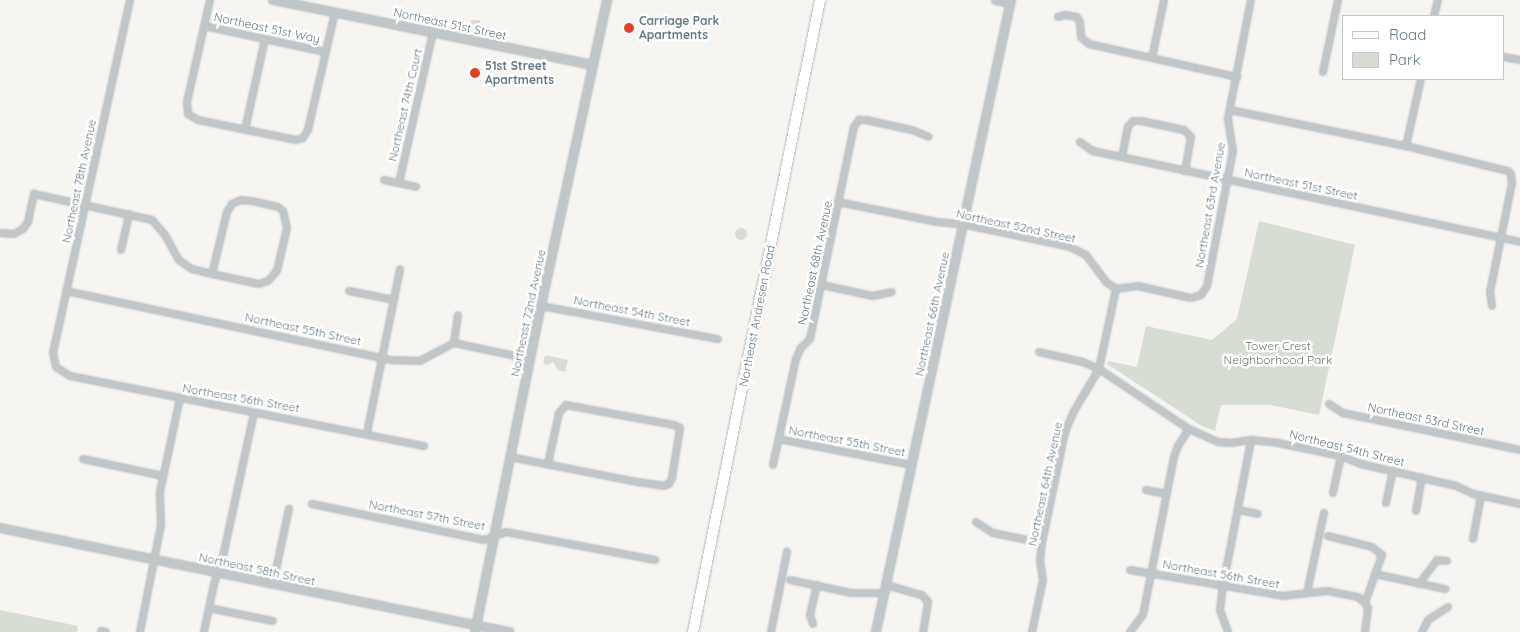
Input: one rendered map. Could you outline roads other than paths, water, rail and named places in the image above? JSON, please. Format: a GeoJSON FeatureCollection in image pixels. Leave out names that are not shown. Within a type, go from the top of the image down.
{"type":"FeatureCollection","features":[{"type":"Feature","properties":{"kind":"main road","name":"Northeast Andresen Road"},"geometry":{"type":"LineString","coordinates":[[693,632],[820,0]]}},
{"type":"Feature","properties":{"kind":"street","name":"Northeast 78th Avenue"},"geometry":{"type":"LineString","coordinates":[[56,367],[53,352],[130,0]]}},
{"type":"Feature","properties":{"kind":"street"},"geometry":{"type":"LineString","coordinates":[[210,0],[187,102],[188,114],[198,120],[296,140],[303,138],[308,130],[335,12]]}},
{"type":"Feature","properties":{"kind":"street","name":"Northeast 51st Street"},"geometry":{"type":"LineString","coordinates":[[273,0],[592,65]]}},
{"type":"Feature","properties":{"kind":"street","name":"Northeast 72nd Avenue"},"geometry":{"type":"LineString","coordinates":[[475,629],[541,306],[607,0]]}},
{"type":"Feature","properties":{"kind":"street"},"geometry":{"type":"LineString","coordinates":[[996,0],[1010,1]]}},
{"type":"Feature","properties":{"kind":"street"},"geometry":{"type":"LineString","coordinates":[[1152,58],[1164,0]]}},
{"type":"Feature","properties":{"kind":"street","name":"Northeast 63rd Avenue"},"geometry":{"type":"LineString","coordinates":[[1116,289],[1138,286],[1191,298],[1201,295],[1207,286],[1233,146],[1228,125],[1251,0]]}},
{"type":"Feature","properties":{"kind":"street"},"geometry":{"type":"LineString","coordinates":[[1323,72],[1338,0]]}},
{"type":"Feature","properties":{"kind":"street"},"geometry":{"type":"LineString","coordinates":[[1434,15],[1438,0]]}},
{"type":"Feature","properties":{"kind":"street","name":"Northeast 66th Avenue"},"geometry":{"type":"LineString","coordinates":[[876,632],[1010,1]]}},
{"type":"Feature","properties":{"kind":"street"},"geometry":{"type":"LineString","coordinates":[[1058,17],[1066,14],[1077,17],[1080,22],[1081,37],[1085,42],[1237,77]]}},
{"type":"Feature","properties":{"kind":"street","name":"Northeast 51st Way"},"geometry":{"type":"LineString","coordinates":[[204,26],[325,52]]}},
{"type":"Feature","properties":{"kind":"street","name":"Northeast 74th Court"},"geometry":{"type":"LineString","coordinates":[[399,183],[433,32]]}},
{"type":"Feature","properties":{"kind":"street"},"geometry":{"type":"LineString","coordinates":[[245,130],[265,39]]}},
{"type":"Feature","properties":{"kind":"street"},"geometry":{"type":"LineString","coordinates":[[1505,57],[1520,60]]}},
{"type":"Feature","properties":{"kind":"street"},"geometry":{"type":"LineString","coordinates":[[1406,146],[1421,80]]}},
{"type":"Feature","properties":{"kind":"street"},"geometry":{"type":"LineString","coordinates":[[1230,110],[1406,146],[1416,150],[1503,169],[1511,174],[1512,183],[1490,292],[1492,306]]}},
{"type":"Feature","properties":{"kind":"street","name":"Northeast 68th Avenue"},"geometry":{"type":"LineString","coordinates":[[773,465],[796,359],[801,348],[810,339],[854,127],[859,120],[912,130],[930,137]]}},
{"type":"Feature","properties":{"kind":"street"},"geometry":{"type":"LineString","coordinates":[[1122,157],[1128,127],[1133,122],[1141,121],[1184,130],[1191,137],[1185,171]]}},
{"type":"Feature","properties":{"kind":"street","name":"Northeast 51st Street"},"geometry":{"type":"LineString","coordinates":[[1080,142],[1089,150],[1520,242]]}},
{"type":"Feature","properties":{"kind":"street"},"geometry":{"type":"LineString","coordinates":[[384,180],[416,187]]}},
{"type":"Feature","properties":{"kind":"street"},"geometry":{"type":"LineString","coordinates":[[0,233],[14,234],[23,229],[28,222],[34,194],[152,220],[165,235],[179,260],[192,269],[212,274],[258,284],[268,281],[277,271],[287,228],[285,216],[278,207],[241,200],[232,204],[227,212],[212,274]]}},
{"type":"Feature","properties":{"kind":"street","name":"Northeast 52nd Street"},"geometry":{"type":"LineString","coordinates":[[838,202],[937,222],[962,224],[1070,247],[1086,255],[1106,282],[1116,289]]}},
{"type":"Feature","properties":{"kind":"street"},"geometry":{"type":"LineString","coordinates":[[121,250],[129,214]]}},
{"type":"Feature","properties":{"kind":"street"},"geometry":{"type":"LineString","coordinates":[[367,434],[400,269]]}},
{"type":"Feature","properties":{"kind":"street"},"geometry":{"type":"LineString","coordinates":[[822,286],[873,296],[892,292]]}},
{"type":"Feature","properties":{"kind":"street","name":"Northeast 64th Avenue"},"geometry":{"type":"LineString","coordinates":[[1032,632],[1043,580],[1040,561],[1042,543],[1065,432],[1073,413],[1099,369],[1116,289]]}},
{"type":"Feature","properties":{"kind":"street","name":"Northeast 55th Street"},"geometry":{"type":"LineString","coordinates":[[66,291],[408,362],[420,362],[454,343]]}},
{"type":"Feature","properties":{"kind":"street"},"geometry":{"type":"LineString","coordinates":[[349,291],[394,300]]}},
{"type":"Feature","properties":{"kind":"street","name":"Northeast 54th Street"},"geometry":{"type":"LineString","coordinates":[[541,306],[718,339]]}},
{"type":"Feature","properties":{"kind":"street"},"geometry":{"type":"LineString","coordinates":[[458,315],[454,343],[530,359]]}},
{"type":"Feature","properties":{"kind":"street","name":"Northeast 54th Street"},"geometry":{"type":"LineString","coordinates":[[1039,352],[1083,362],[1099,369],[1189,428],[1218,442],[1231,443],[1251,440],[1278,443],[1341,456],[1362,464],[1456,486],[1481,496],[1520,504]]}},
{"type":"Feature","properties":{"kind":"street","name":"Northeast 56th Street"},"geometry":{"type":"LineString","coordinates":[[56,367],[70,376],[424,446]]}},
{"type":"Feature","properties":{"kind":"street"},"geometry":{"type":"LineString","coordinates":[[140,632],[161,525],[160,492],[180,398]]}},
{"type":"Feature","properties":{"kind":"street"},"geometry":{"type":"LineString","coordinates":[[510,457],[637,482],[669,484],[674,469],[680,428],[674,424],[572,404],[563,406],[559,413],[548,464]]}},
{"type":"Feature","properties":{"kind":"street","name":"Northeast 53rd Street"},"geometry":{"type":"LineString","coordinates":[[1329,404],[1343,413],[1520,450]]}},
{"type":"Feature","properties":{"kind":"street"},"geometry":{"type":"LineString","coordinates":[[204,632],[254,413]]}},
{"type":"Feature","properties":{"kind":"street"},"geometry":{"type":"LineString","coordinates":[[1130,632],[1143,615],[1178,446],[1189,428]]}},
{"type":"Feature","properties":{"kind":"street","name":"Northeast 55th Street"},"geometry":{"type":"LineString","coordinates":[[779,439],[911,465]]}},
{"type":"Feature","properties":{"kind":"street"},"geometry":{"type":"LineString","coordinates":[[1228,632],[1220,610],[1251,440]]}},
{"type":"Feature","properties":{"kind":"street"},"geometry":{"type":"LineString","coordinates":[[1332,493],[1341,456]]}},
{"type":"Feature","properties":{"kind":"street"},"geometry":{"type":"LineString","coordinates":[[83,459],[163,476]]}},
{"type":"Feature","properties":{"kind":"street"},"geometry":{"type":"LineString","coordinates":[[1386,503],[1393,471]]}},
{"type":"Feature","properties":{"kind":"street"},"geometry":{"type":"LineString","coordinates":[[1416,510],[1422,478]]}},
{"type":"Feature","properties":{"kind":"street"},"geometry":{"type":"LineString","coordinates":[[1146,490],[1167,494]]}},
{"type":"Feature","properties":{"kind":"street"},"geometry":{"type":"LineString","coordinates":[[1473,539],[1481,496]]}},
{"type":"Feature","properties":{"kind":"street","name":"Northeast 57th Street"},"geometry":{"type":"LineString","coordinates":[[312,504],[484,540],[506,532],[655,560]]}},
{"type":"Feature","properties":{"kind":"street"},"geometry":{"type":"LineString","coordinates":[[273,584],[289,510]]}},
{"type":"Feature","properties":{"kind":"street"},"geometry":{"type":"LineString","coordinates":[[1238,510],[1258,514]]}},
{"type":"Feature","properties":{"kind":"street"},"geometry":{"type":"LineString","coordinates":[[1307,593],[1324,513]]}},
{"type":"Feature","properties":{"kind":"street"},"geometry":{"type":"LineString","coordinates":[[976,522],[993,533],[1042,543]]}},
{"type":"Feature","properties":{"kind":"street","name":"Northeast 58th Street"},"geometry":{"type":"LineString","coordinates":[[0,528],[273,584],[475,629],[509,632]]}},
{"type":"Feature","properties":{"kind":"street"},"geometry":{"type":"LineString","coordinates":[[1328,536],[1370,546],[1382,555],[1365,603],[1368,608],[1365,632]]}},
{"type":"Feature","properties":{"kind":"street"},"geometry":{"type":"LineString","coordinates":[[771,632],[788,552]]}},
{"type":"Feature","properties":{"kind":"street"},"geometry":{"type":"LineString","coordinates":[[1419,584],[1437,560],[1447,561]]}},
{"type":"Feature","properties":{"kind":"street","name":"Northeast 56th Street"},"geometry":{"type":"LineString","coordinates":[[1130,570],[1283,596],[1298,596],[1327,591],[1358,597],[1365,603]]}},
{"type":"Feature","properties":{"kind":"street"},"geometry":{"type":"LineString","coordinates":[[1375,574],[1445,589]]}},
{"type":"Feature","properties":{"kind":"street"},"geometry":{"type":"LineString","coordinates":[[790,580],[852,593],[885,589],[923,596],[928,602],[923,632]]}},
{"type":"Feature","properties":{"kind":"street"},"geometry":{"type":"LineString","coordinates":[[813,624],[810,615],[817,585]]}},
{"type":"Feature","properties":{"kind":"street"},"geometry":{"type":"LineString","coordinates":[[1422,632],[1428,620],[1448,607]]}},
{"type":"Feature","properties":{"kind":"street"},"geometry":{"type":"LineString","coordinates":[[209,608],[272,621]]}},
{"type":"Feature","properties":{"kind":"place","name":"Carriage Park Apartments"},"geometry":{"type":"Point","coordinates":[629,28]}},
{"type":"Feature","properties":{"kind":"place","name":"51st Street Apartments"},"geometry":{"type":"Point","coordinates":[475,73]}},
{"type":"Feature","properties":{"kind":"park label","name":"Tower Crest Neighborhood Park"},"geometry":{"type":"Point","coordinates":[1278,353]}}]}
